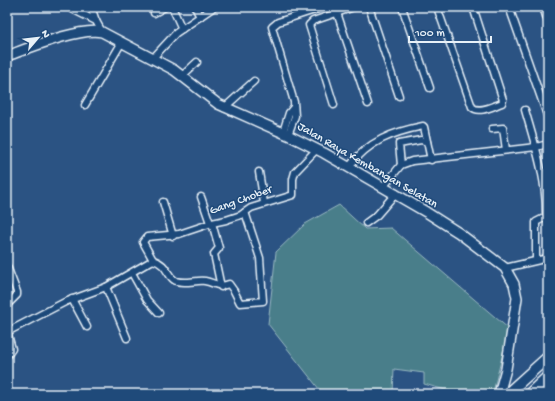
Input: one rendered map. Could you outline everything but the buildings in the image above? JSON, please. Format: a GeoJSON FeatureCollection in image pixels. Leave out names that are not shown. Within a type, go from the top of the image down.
{"type":"FeatureCollection","features":[{"type":"Feature","properties":{"kind":"highway"},"geometry":{"type":"LineString","coordinates":[[545,392],[548,377]]}},
{"type":"Feature","properties":{"kind":"highway"},"geometry":{"type":"LineString","coordinates":[[527,394],[545,392]]}},
{"type":"Feature","properties":{"kind":"highway"},"geometry":{"type":"LineString","coordinates":[[530,394],[545,392]]}},
{"type":"Feature","properties":{"kind":"main road","name":"Jalan Raya Kembangan Selatan"},"geometry":{"type":"LineString","coordinates":[[94,32],[122,42],[153,58],[182,76],[224,108],[286,133],[384,186],[458,233],[506,268],[514,284],[517,298],[506,369],[499,394]]}},
{"type":"Feature","properties":{"kind":"main road"},"geometry":{"type":"LineString","coordinates":[[7,56],[40,44],[94,32]]}},
{"type":"Feature","properties":{"kind":"main road"},"geometry":{"type":"LineString","coordinates":[[508,394],[547,361]]}},
{"type":"Feature","properties":{"kind":"main road"},"geometry":{"type":"LineString","coordinates":[[506,369],[509,381],[519,384]]}},
{"type":"Feature","properties":{"kind":"street"},"geometry":{"type":"LineString","coordinates":[[68,7],[96,21]]}},
{"type":"Feature","properties":{"kind":"street"},"geometry":{"type":"LineString","coordinates":[[91,7],[96,21],[94,32]]}},
{"type":"Feature","properties":{"kind":"street"},"geometry":{"type":"LineString","coordinates":[[154,13],[165,7]]}},
{"type":"Feature","properties":{"kind":"street"},"geometry":{"type":"LineString","coordinates":[[172,7],[182,29]]}},
{"type":"Feature","properties":{"kind":"street"},"geometry":{"type":"LineString","coordinates":[[195,7],[200,17]]}},
{"type":"Feature","properties":{"kind":"street"},"geometry":{"type":"LineString","coordinates":[[153,58],[182,29],[214,7]]}},
{"type":"Feature","properties":{"kind":"street"},"geometry":{"type":"LineString","coordinates":[[286,133],[289,113],[294,107],[272,27],[278,22],[324,7]]}},
{"type":"Feature","properties":{"kind":"street"},"geometry":{"type":"LineString","coordinates":[[334,105],[309,29],[313,22],[336,9],[354,7]]}},
{"type":"Feature","properties":{"kind":"street"},"geometry":{"type":"LineString","coordinates":[[369,7],[399,96]]}},
{"type":"Feature","properties":{"kind":"street"},"geometry":{"type":"LineString","coordinates":[[402,7],[430,88]]}},
{"type":"Feature","properties":{"kind":"street"},"geometry":{"type":"LineString","coordinates":[[437,7],[472,107],[475,110],[480,110],[502,103],[503,100],[472,7]]}},
{"type":"Feature","properties":{"kind":"street"},"geometry":{"type":"LineString","coordinates":[[510,7],[545,101],[548,118]]}},
{"type":"Feature","properties":{"kind":"street"},"geometry":{"type":"LineString","coordinates":[[543,7],[548,22]]}},
{"type":"Feature","properties":{"kind":"street"},"geometry":{"type":"LineString","coordinates":[[336,9],[368,104]]}},
{"type":"Feature","properties":{"kind":"street"},"geometry":{"type":"LineString","coordinates":[[85,105],[122,42]]}},
{"type":"Feature","properties":{"kind":"street"},"geometry":{"type":"LineString","coordinates":[[182,76],[197,62]]}},
{"type":"Feature","properties":{"kind":"street"},"geometry":{"type":"LineString","coordinates":[[224,108],[254,81]]}},
{"type":"Feature","properties":{"kind":"street"},"geometry":{"type":"LineString","coordinates":[[525,110],[536,147],[547,198],[547,213],[544,218],[536,222],[536,259]]}},
{"type":"Feature","properties":{"kind":"street"},"geometry":{"type":"LineString","coordinates":[[349,167],[356,158],[385,136],[424,126],[430,160]]}},
{"type":"Feature","properties":{"kind":"street"},"geometry":{"type":"LineString","coordinates":[[492,129],[504,128],[506,150]]}},
{"type":"Feature","properties":{"kind":"street"},"geometry":{"type":"LineString","coordinates":[[401,165],[399,144],[420,140],[427,142]]}},
{"type":"Feature","properties":{"kind":"street"},"geometry":{"type":"LineString","coordinates":[[384,186],[401,165],[412,162],[536,147],[548,144]]}},
{"type":"Feature","properties":{"kind":"street","name":"Gang Chober"},"geometry":{"type":"LineString","coordinates":[[153,260],[144,245],[144,239],[150,237],[173,236],[211,223],[226,220],[264,203],[293,195],[293,179],[295,172],[317,149]]}},
{"type":"Feature","properties":{"kind":"street"},"geometry":{"type":"LineString","coordinates":[[259,172],[264,203]]}},
{"type":"Feature","properties":{"kind":"street"},"geometry":{"type":"LineString","coordinates":[[366,223],[377,215],[396,193]]}},
{"type":"Feature","properties":{"kind":"street"},"geometry":{"type":"LineString","coordinates":[[201,197],[219,248],[214,254],[221,287]]}},
{"type":"Feature","properties":{"kind":"street"},"geometry":{"type":"LineString","coordinates":[[163,202],[173,236]]}},
{"type":"Feature","properties":{"kind":"street"},"geometry":{"type":"LineString","coordinates":[[7,356],[12,349],[7,332],[72,299],[106,287],[153,260],[163,264],[175,280],[204,281],[221,287],[230,285],[240,303],[263,301],[260,258],[245,212]]}},
{"type":"Feature","properties":{"kind":"street"},"geometry":{"type":"LineString","coordinates":[[506,268],[536,259],[548,258]]}},
{"type":"Feature","properties":{"kind":"street"},"geometry":{"type":"LineString","coordinates":[[7,266],[17,292],[17,295],[7,305]]}},
{"type":"Feature","properties":{"kind":"street"},"geometry":{"type":"LineString","coordinates":[[132,273],[158,314]]}},
{"type":"Feature","properties":{"kind":"street"},"geometry":{"type":"LineString","coordinates":[[106,287],[127,338]]}},
{"type":"Feature","properties":{"kind":"street"},"geometry":{"type":"LineString","coordinates":[[72,299],[87,328]]}},
{"type":"Feature","properties":{"kind":"green space"},"geometry":{"type":"Polygon","coordinates":[[[339,205],[365,229],[391,228],[509,329],[494,388],[490,394],[460,394],[424,384],[424,373],[394,369],[393,394],[323,394],[268,324],[276,252],[305,224],[339,205]]]}}]}
